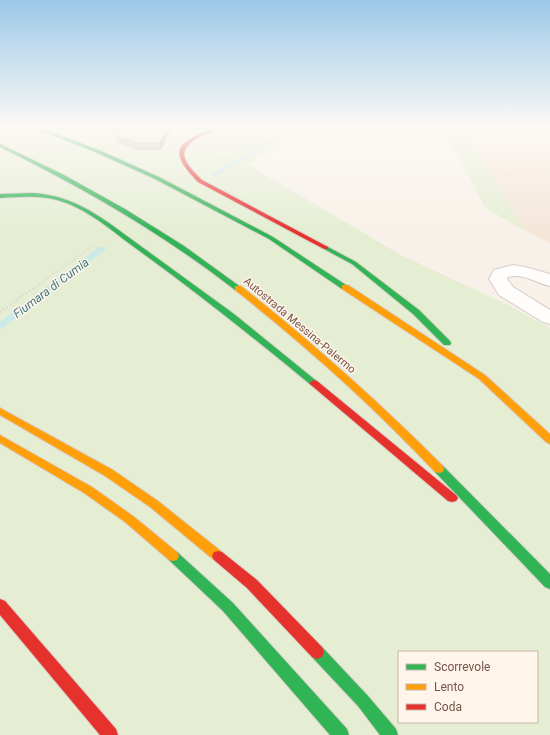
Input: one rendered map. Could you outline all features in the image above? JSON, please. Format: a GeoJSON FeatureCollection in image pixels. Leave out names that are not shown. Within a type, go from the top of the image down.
{"type":"FeatureCollection","features":[{"type":"Feature","properties":{"kind":"highway","name":"Autostrada Messina-Palermo"},"geometry":{"type":"LineString","coordinates":[[36,162],[64,176],[147,223],[227,279],[278,318],[393,421],[527,559]]}},
{"type":"Feature","properties":{"kind":"highway"},"geometry":{"type":"LineString","coordinates":[[122,162],[157,178],[271,238],[482,377]]}},
{"type":"Feature","properties":{"kind":"highway"},"geometry":{"type":"LineString","coordinates":[[181,162],[188,172],[200,181],[354,263],[416,312],[482,377],[550,440]]}},
{"type":"Feature","properties":{"kind":"highway"},"geometry":{"type":"LineString","coordinates":[[0,196],[42,196],[66,201],[104,223],[228,312],[373,434],[527,559],[550,583]]}},
{"type":"Feature","properties":{"kind":"highway"},"geometry":{"type":"LineString","coordinates":[[0,411],[109,473],[154,504],[252,584],[363,701],[390,735]]}},
{"type":"Feature","properties":{"kind":"highway"},"geometry":{"type":"LineString","coordinates":[[0,438],[88,490],[129,519],[177,560],[228,607],[332,723],[340,735]]}},
{"type":"Feature","properties":{"kind":"highway"},"geometry":{"type":"LineString","coordinates":[[0,605],[110,735]]}},
{"type":"Feature","properties":{"kind":"street"},"geometry":{"type":"LineString","coordinates":[[550,281],[535,274],[514,271],[506,271],[500,274],[498,279],[506,291],[550,318]]}},
{"type":"Feature","properties":{"kind":"path"},"geometry":{"type":"LineString","coordinates":[[210,166],[217,162]]}},
{"type":"Feature","properties":{"kind":"path"},"geometry":{"type":"LineString","coordinates":[[0,312],[98,243]]}},
{"type":"Feature","properties":{"kind":"shaded area"},"geometry":{"type":"Polygon","coordinates":[[[482,162],[550,162],[550,243],[526,231],[482,162]]]}},
{"type":"Feature","properties":{"kind":"green space"},"geometry":{"type":"Polygon","coordinates":[[[0,162],[250,162],[247,164],[401,255],[510,306],[550,328],[550,735],[0,735],[0,162]]]}},
{"type":"Feature","properties":{"kind":"green space"},"geometry":{"type":"Polygon","coordinates":[[[462,162],[482,162],[526,231],[485,208],[462,162]]]}},
{"type":"Feature","properties":{"kind":"waterway","name":"Fiumara di Cumia"},"geometry":{"type":"LineString","coordinates":[[213,175],[235,162]]}},
{"type":"Feature","properties":{"kind":"waterway","name":"Fiumara di Cumia"},"geometry":{"type":"LineString","coordinates":[[0,326],[102,249]]}},
{"type":"Feature","properties":{"kind":"traffic: fast"},"geometry":{"type":"LineString","coordinates":[[35,162],[93,193],[153,228],[182,247],[238,288]]}},
{"type":"Feature","properties":{"kind":"traffic: fast"},"geometry":{"type":"LineString","coordinates":[[122,162],[157,178],[271,238],[345,287]]}},
{"type":"Feature","properties":{"kind":"traffic: fast"},"geometry":{"type":"LineString","coordinates":[[0,196],[34,195],[58,198],[87,211],[189,284],[252,332],[314,383]]}},
{"type":"Feature","properties":{"kind":"traffic: fast"},"geometry":{"type":"LineString","coordinates":[[326,248],[354,263],[416,312],[447,343]]}},
{"type":"Feature","properties":{"kind":"traffic: fast"},"geometry":{"type":"LineString","coordinates":[[439,469],[550,583]]}},
{"type":"Feature","properties":{"kind":"traffic: fast"},"geometry":{"type":"LineString","coordinates":[[173,556],[228,607],[341,735]]}},
{"type":"Feature","properties":{"kind":"traffic: fast"},"geometry":{"type":"LineString","coordinates":[[317,652],[363,701],[390,735]]}},
{"type":"Feature","properties":{"kind":"traffic: slow"},"geometry":{"type":"LineString","coordinates":[[345,287],[482,377],[550,440]]}},
{"type":"Feature","properties":{"kind":"traffic: slow"},"geometry":{"type":"LineString","coordinates":[[238,288],[291,330],[342,375],[439,469]]}},
{"type":"Feature","properties":{"kind":"traffic: slow"},"geometry":{"type":"LineString","coordinates":[[0,411],[109,473],[154,504],[218,556]]}},
{"type":"Feature","properties":{"kind":"traffic: slow"},"geometry":{"type":"LineString","coordinates":[[0,438],[88,490],[129,519],[173,556]]}},
{"type":"Feature","properties":{"kind":"traffic: jam"},"geometry":{"type":"LineString","coordinates":[[184,162],[200,181],[326,248]]}},
{"type":"Feature","properties":{"kind":"traffic: jam"},"geometry":{"type":"LineString","coordinates":[[314,383],[452,498]]}},
{"type":"Feature","properties":{"kind":"traffic: jam"},"geometry":{"type":"LineString","coordinates":[[218,556],[252,584],[317,652]]}},
{"type":"Feature","properties":{"kind":"traffic: jam"},"geometry":{"type":"LineString","coordinates":[[0,605],[110,735]]}}]}
